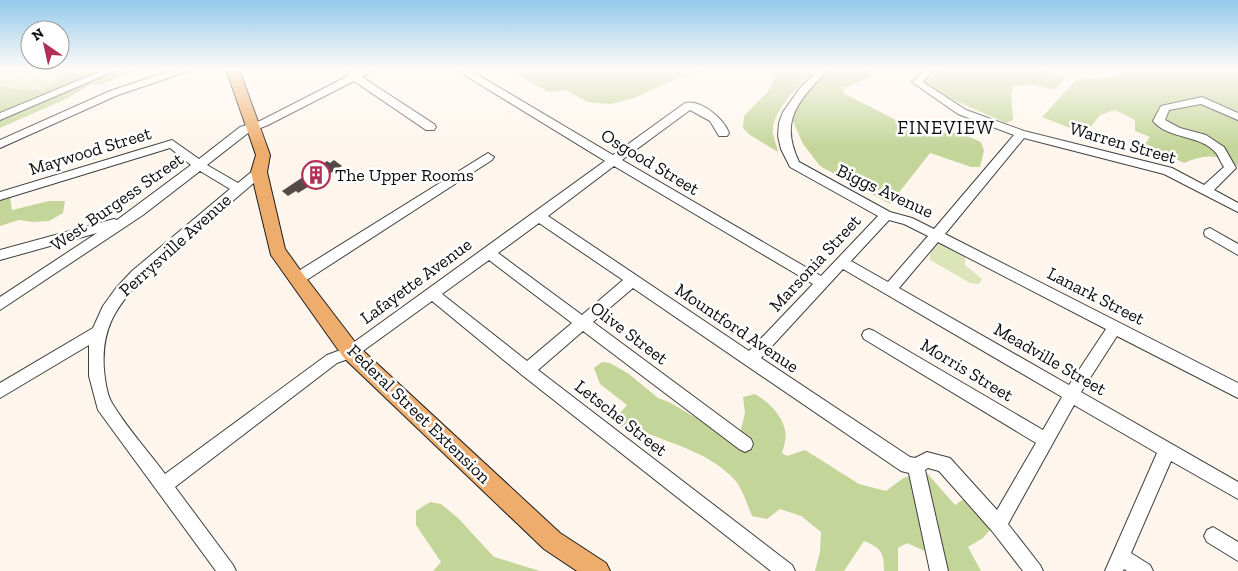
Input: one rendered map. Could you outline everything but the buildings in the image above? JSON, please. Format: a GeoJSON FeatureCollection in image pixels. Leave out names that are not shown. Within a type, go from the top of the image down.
{"type":"FeatureCollection","features":[{"type":"Feature","properties":{"kind":"main road"},"geometry":{"type":"LineString","coordinates":[[242,96],[263,155],[259,172]]}},
{"type":"Feature","properties":{"kind":"main road","name":"Federal Street Extension"},"geometry":{"type":"LineString","coordinates":[[259,172],[278,251],[351,352],[552,541],[598,571]]}},
{"type":"Feature","properties":{"kind":"street"},"geometry":{"type":"LineString","coordinates":[[0,117],[50,96]]}},
{"type":"Feature","properties":{"kind":"street"},"geometry":{"type":"LineString","coordinates":[[0,144],[108,96]]}},
{"type":"Feature","properties":{"kind":"street","name":"West Burgess Street"},"geometry":{"type":"LineString","coordinates":[[0,304],[126,221],[239,134],[311,96]]}},
{"type":"Feature","properties":{"kind":"street"},"geometry":{"type":"LineString","coordinates":[[385,96],[430,127]]}},
{"type":"Feature","properties":{"kind":"street","name":"Osgood Street"},"geometry":{"type":"LineString","coordinates":[[507,96],[614,161],[822,283]]}},
{"type":"Feature","properties":{"kind":"street","name":"Biggs Avenue"},"geometry":{"type":"LineString","coordinates":[[800,96],[785,115],[783,130],[788,154],[794,164],[886,215],[908,221],[936,235]]}},
{"type":"Feature","properties":{"kind":"street","name":"Warren Street"},"geometry":{"type":"LineString","coordinates":[[935,96],[962,112],[1022,134],[1168,171],[1238,208]]}},
{"type":"Feature","properties":{"kind":"street"},"geometry":{"type":"LineString","coordinates":[[1205,191],[1230,168],[1220,150],[1202,138],[1176,131],[1159,121],[1165,108],[1196,100],[1205,101],[1238,117]]}},
{"type":"Feature","properties":{"kind":"street","name":"Lafayette Avenue"},"geometry":{"type":"LineString","coordinates":[[164,485],[332,359],[351,352],[433,294],[689,105],[716,119],[721,125],[723,133]]}},
{"type":"Feature","properties":{"kind":"street"},"geometry":{"type":"LineString","coordinates":[[890,290],[1022,134]]}},
{"type":"Feature","properties":{"kind":"street","name":"Maywood Street"},"geometry":{"type":"LineString","coordinates":[[0,196],[172,144],[199,165],[238,189]]}},
{"type":"Feature","properties":{"kind":"street"},"geometry":{"type":"LineString","coordinates":[[297,279],[488,157]]}},
{"type":"Feature","properties":{"kind":"street","name":"Perrysville Avenue"},"geometry":{"type":"LineString","coordinates":[[227,571],[104,405],[96,382],[94,359],[98,332],[106,312],[119,292],[152,261],[259,172]]}},
{"type":"Feature","properties":{"kind":"street","name":"Marsonia Street"},"geometry":{"type":"LineString","coordinates":[[751,359],[886,215]]}},
{"type":"Feature","properties":{"kind":"street","name":"Mountford Avenue"},"geometry":{"type":"LineString","coordinates":[[538,216],[906,465],[916,466]]}},
{"type":"Feature","properties":{"kind":"street"},"geometry":{"type":"LineString","coordinates":[[0,255],[126,221]]}},
{"type":"Feature","properties":{"kind":"street"},"geometry":{"type":"LineString","coordinates":[[1210,233],[1238,250]]}},
{"type":"Feature","properties":{"kind":"street","name":"Lanark Street"},"geometry":{"type":"LineString","coordinates":[[936,235],[1238,391]]}},
{"type":"Feature","properties":{"kind":"street","name":"Olive Street"},"geometry":{"type":"LineString","coordinates":[[489,253],[745,444]]}},
{"type":"Feature","properties":{"kind":"street","name":"Meadville Street"},"geometry":{"type":"LineString","coordinates":[[842,262],[1238,491]]}},
{"type":"Feature","properties":{"kind":"street"},"geometry":{"type":"LineString","coordinates":[[527,370],[633,280]]}},
{"type":"Feature","properties":{"kind":"street","name":"Letsche Street"},"geometry":{"type":"LineString","coordinates":[[433,294],[527,370],[786,571]]}},
{"type":"Feature","properties":{"kind":"street"},"geometry":{"type":"LineString","coordinates":[[998,525],[1072,395],[1115,327]]}},
{"type":"Feature","properties":{"kind":"street"},"geometry":{"type":"LineString","coordinates":[[0,391],[98,332]]}},
{"type":"Feature","properties":{"kind":"street","name":"Morris Street"},"geometry":{"type":"LineString","coordinates":[[869,335],[1046,440]]}},
{"type":"Feature","properties":{"kind":"street"},"geometry":{"type":"LineString","coordinates":[[1144,571],[1117,564],[1167,450]]}},
{"type":"Feature","properties":{"kind":"street"},"geometry":{"type":"LineString","coordinates":[[939,571],[916,466],[927,460],[944,464],[998,525],[1034,571]]}},
{"type":"Feature","properties":{"kind":"street"},"geometry":{"type":"LineString","coordinates":[[1213,536],[1238,552]]}},
{"type":"Feature","properties":{"kind":"green space"},"geometry":{"type":"Polygon","coordinates":[[[0,96],[35,96],[0,112],[0,96]]]}},
{"type":"Feature","properties":{"kind":"green space"},"geometry":{"type":"Polygon","coordinates":[[[0,96],[72,96],[0,128],[0,96]]]}},
{"type":"Feature","properties":{"kind":"green space"},"geometry":{"type":"Polygon","coordinates":[[[576,96],[639,96],[610,104],[588,102],[576,96]]]}},
{"type":"Feature","properties":{"kind":"green space"},"geometry":{"type":"Polygon","coordinates":[[[764,96],[791,96],[779,112],[773,128],[778,152],[750,135],[743,128],[744,116],[764,96]]]}},
{"type":"Feature","properties":{"kind":"green space"},"geometry":{"type":"Polygon","coordinates":[[[804,96],[848,96],[928,134],[959,132],[981,142],[984,151],[980,167],[971,167],[930,153],[890,204],[820,166],[803,144],[792,119],[800,100],[804,96]]]}},
{"type":"Feature","properties":{"kind":"green space"},"geometry":{"type":"Polygon","coordinates":[[[944,96],[1011,96],[1013,120],[1006,123],[944,96]]]}},
{"type":"Feature","properties":{"kind":"green space"},"geometry":{"type":"Polygon","coordinates":[[[1062,96],[1238,96],[1238,166],[1218,157],[1198,158],[1184,163],[1145,144],[1150,137],[1135,131],[1135,120],[1115,110],[1100,115],[1085,134],[1042,117],[1062,96]]]}},
{"type":"Feature","properties":{"kind":"green space"},"geometry":{"type":"Polygon","coordinates":[[[10,197],[12,210],[49,201],[65,201],[63,213],[49,221],[33,222],[19,220],[0,226],[0,200],[10,197]]]}},
{"type":"Feature","properties":{"kind":"green space"},"geometry":{"type":"Polygon","coordinates":[[[942,242],[965,254],[965,265],[982,279],[979,284],[970,283],[930,260],[932,249],[937,243],[942,242]]]}},
{"type":"Feature","properties":{"kind":"green space"},"geometry":{"type":"Polygon","coordinates":[[[602,362],[610,363],[629,374],[658,398],[669,402],[725,435],[740,433],[745,413],[743,397],[755,394],[765,400],[781,419],[786,436],[782,453],[787,456],[805,450],[859,484],[886,491],[902,479],[920,471],[927,473],[955,505],[967,497],[993,526],[983,538],[968,547],[981,571],[934,571],[931,554],[907,543],[898,548],[898,571],[884,571],[882,555],[878,549],[864,541],[844,571],[815,571],[820,552],[821,532],[801,516],[780,509],[767,519],[752,516],[739,486],[733,478],[714,462],[691,450],[644,432],[635,438],[614,420],[627,405],[600,384],[594,368],[602,362]]]}},
{"type":"Feature","properties":{"kind":"green space"},"geometry":{"type":"Polygon","coordinates":[[[430,502],[441,504],[458,518],[494,557],[540,571],[433,571],[441,562],[416,525],[416,511],[430,502]]]}},
{"type":"Feature","properties":{"kind":"place","name":"The Upper Rooms"},"geometry":{"type":"Point","coordinates":[316,175]}},
{"type":"Feature","properties":{"kind":"district","name":"FINEVIEW"},"geometry":{"type":"Point","coordinates":[946,127]}}]}
